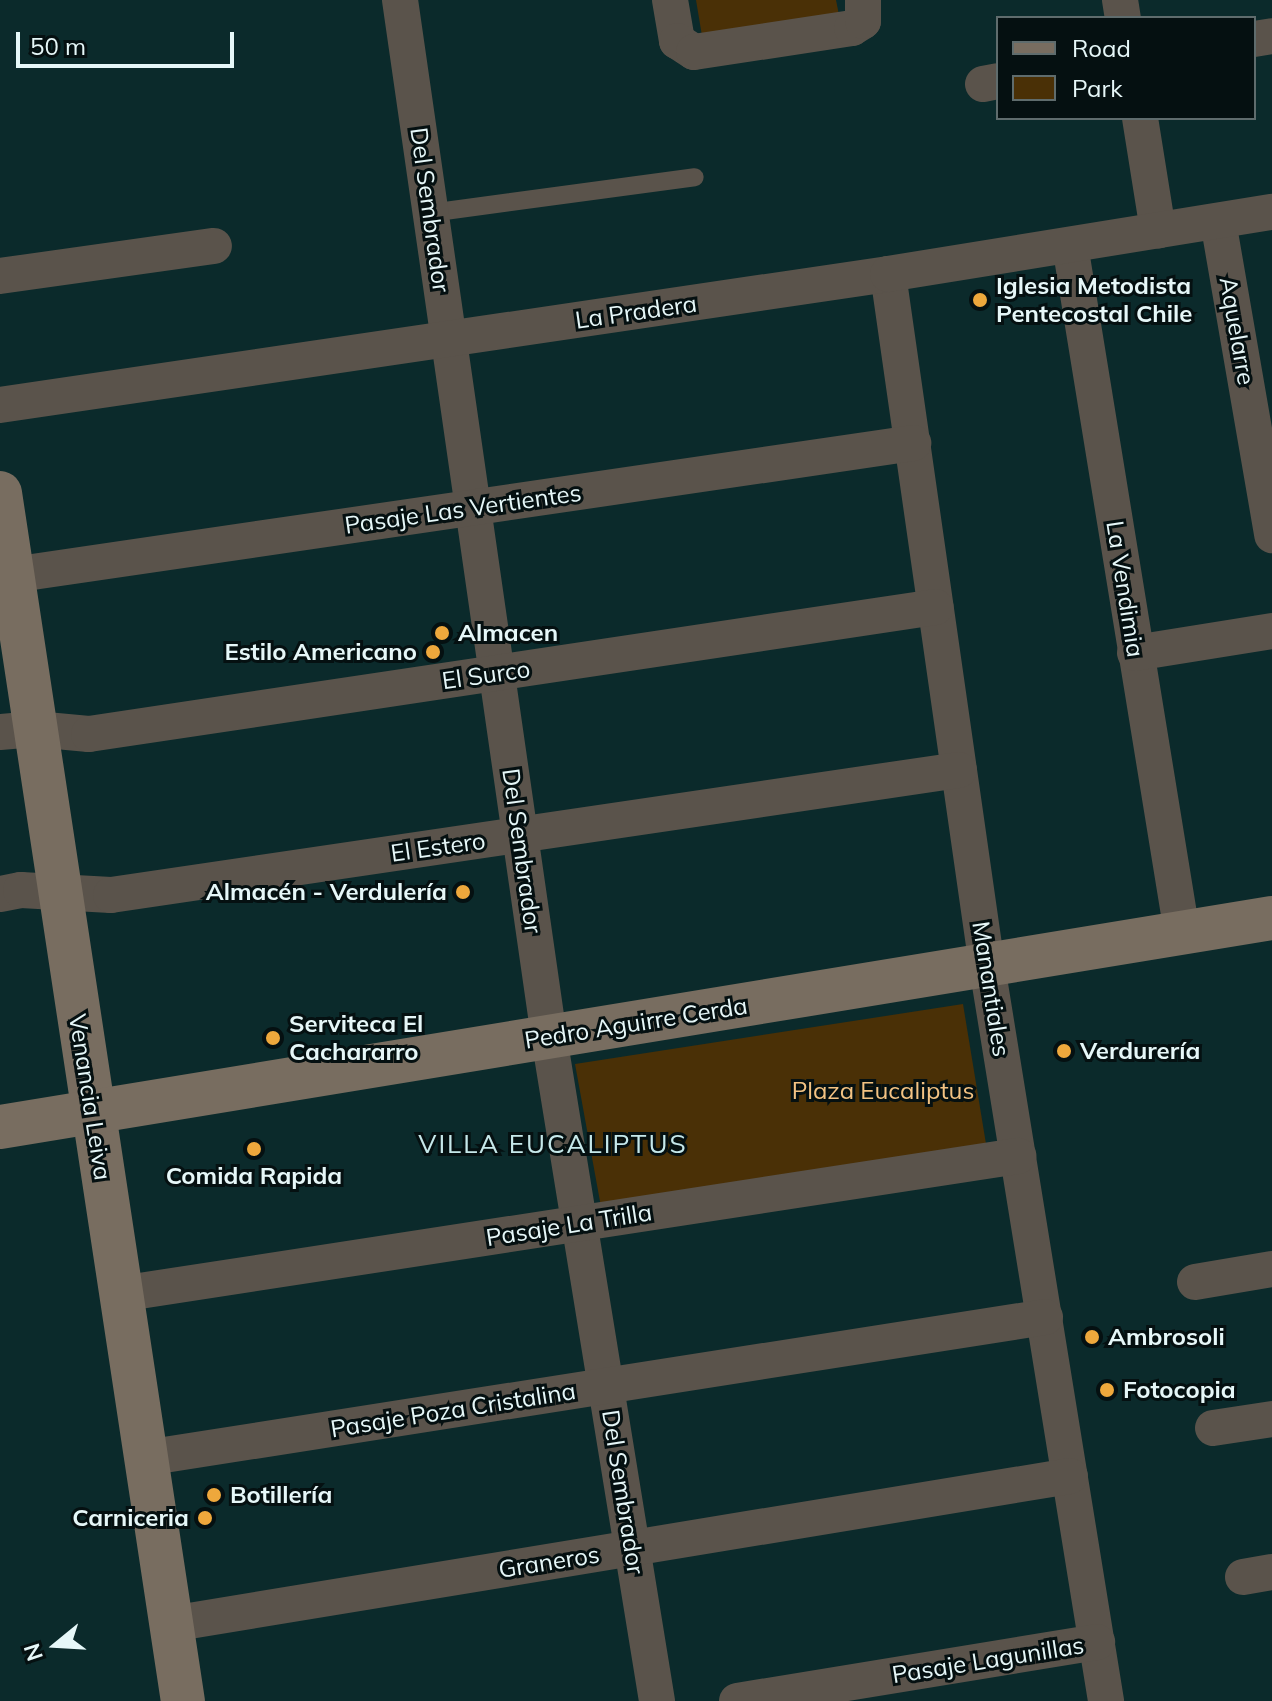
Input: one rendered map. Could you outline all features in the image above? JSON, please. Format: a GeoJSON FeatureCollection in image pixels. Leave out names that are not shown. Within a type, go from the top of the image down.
{"type":"FeatureCollection","features":[{"type":"Feature","properties":{"kind":"street","name":"Del Sembrador"},"geometry":{"type":"LineString","coordinates":[[400,0],[549,1037],[657,1701]]}},
{"type":"Feature","properties":{"kind":"street"},"geometry":{"type":"LineString","coordinates":[[670,0],[677,41],[694,52],[852,28],[863,21],[863,0]]}},
{"type":"Feature","properties":{"kind":"street"},"geometry":{"type":"LineString","coordinates":[[1140,120],[1158,231]]}},
{"type":"Feature","properties":{"kind":"street","name":"La Pradera"},"geometry":{"type":"LineString","coordinates":[[0,405],[888,274],[1272,212]]}},
{"type":"Feature","properties":{"kind":"street","name":"Aquelarre"},"geometry":{"type":"LineString","coordinates":[[1218,221],[1272,535]]}},
{"type":"Feature","properties":{"kind":"street","name":"La Vendimia"},"geometry":{"type":"LineString","coordinates":[[1070,245],[1182,933]]}},
{"type":"Feature","properties":{"kind":"street"},"geometry":{"type":"LineString","coordinates":[[0,276],[214,246]]}},
{"type":"Feature","properties":{"kind":"street","name":"Manantiales"},"geometry":{"type":"LineString","coordinates":[[888,274],[987,966],[1106,1701]]}},
{"type":"Feature","properties":{"kind":"street","name":"Pasaje Las Vertientes"},"geometry":{"type":"LineString","coordinates":[[12,575],[913,443]]}},
{"type":"Feature","properties":{"kind":"street","name":"Venancia Leiva"},"geometry":{"type":"LineString","coordinates":[[0,493],[12,575],[18,730],[58,892],[183,1701]]}},
{"type":"Feature","properties":{"kind":"street","name":"El Surco"},"geometry":{"type":"LineString","coordinates":[[18,730],[89,734],[936,607]]}},
{"type":"Feature","properties":{"kind":"street"},"geometry":{"type":"LineString","coordinates":[[1135,653],[1272,631]]}},
{"type":"Feature","properties":{"kind":"street","name":"El Estero"},"geometry":{"type":"LineString","coordinates":[[0,894],[58,892],[111,895],[959,770]]}},
{"type":"Feature","properties":{"kind":"street","name":"Pedro Aguirre Cerda"},"geometry":{"type":"LineString","coordinates":[[0,1127],[1272,918]]}},
{"type":"Feature","properties":{"kind":"street","name":"Pasaje La Trilla"},"geometry":{"type":"LineString","coordinates":[[120,1294],[1018,1156]]}},
{"type":"Feature","properties":{"kind":"street"},"geometry":{"type":"LineString","coordinates":[[1195,1282],[1272,1269]]}},
{"type":"Feature","properties":{"kind":"street","name":"Pasaje Poza Cristalina"},"geometry":{"type":"LineString","coordinates":[[145,1458],[1045,1317]]}},
{"type":"Feature","properties":{"kind":"street"},"geometry":{"type":"LineString","coordinates":[[1213,1428],[1272,1419]]}},
{"type":"Feature","properties":{"kind":"street","name":"Graneros"},"geometry":{"type":"LineString","coordinates":[[171,1624],[1070,1476]]}},
{"type":"Feature","properties":{"kind":"street","name":"Pasaje Lagunillas"},"geometry":{"type":"LineString","coordinates":[[737,1701],[1097,1642]]}},
{"type":"Feature","properties":{"kind":"lane"},"geometry":{"type":"LineString","coordinates":[[430,213],[695,177]]}},
{"type":"Feature","properties":{"kind":"green space"},"geometry":{"type":"Polygon","coordinates":[[[696,0],[836,0],[840,20],[703,42],[696,0]]]}},
{"type":"Feature","properties":{"kind":"green space","name":"Plaza Eucaliptus"},"geometry":{"type":"Polygon","coordinates":[[[963,1004],[987,1150],[601,1207],[575,1064],[963,1004]]]}},
{"type":"Feature","properties":{"kind":"place","name":"Iglesia Metodista Pentecostal Chile"},"geometry":{"type":"Point","coordinates":[980,300]}},
{"type":"Feature","properties":{"kind":"place","name":"Almacen"},"geometry":{"type":"Point","coordinates":[442,633]}},
{"type":"Feature","properties":{"kind":"place","name":"Estilo Americano"},"geometry":{"type":"Point","coordinates":[433,652]}},
{"type":"Feature","properties":{"kind":"place","name":"Almacén - Verdulería"},"geometry":{"type":"Point","coordinates":[463,892]}},
{"type":"Feature","properties":{"kind":"place","name":"Serviteca El Cachararro"},"geometry":{"type":"Point","coordinates":[273,1038]}},
{"type":"Feature","properties":{"kind":"place","name":"Verdurería"},"geometry":{"type":"Point","coordinates":[1064,1051]}},
{"type":"Feature","properties":{"kind":"place","name":"Comida Rapida"},"geometry":{"type":"Point","coordinates":[254,1149]}},
{"type":"Feature","properties":{"kind":"place","name":"Ambrosoli"},"geometry":{"type":"Point","coordinates":[1092,1337]}},
{"type":"Feature","properties":{"kind":"place","name":"Fotocopia"},"geometry":{"type":"Point","coordinates":[1107,1390]}},
{"type":"Feature","properties":{"kind":"place","name":"Botillería"},"geometry":{"type":"Point","coordinates":[214,1495]}},
{"type":"Feature","properties":{"kind":"place","name":"Carniceria"},"geometry":{"type":"Point","coordinates":[205,1518]}},
{"type":"Feature","properties":{"kind":"district","name":"VILLA EUCALIPTUS"},"geometry":{"type":"Point","coordinates":[553,1144]}}]}
